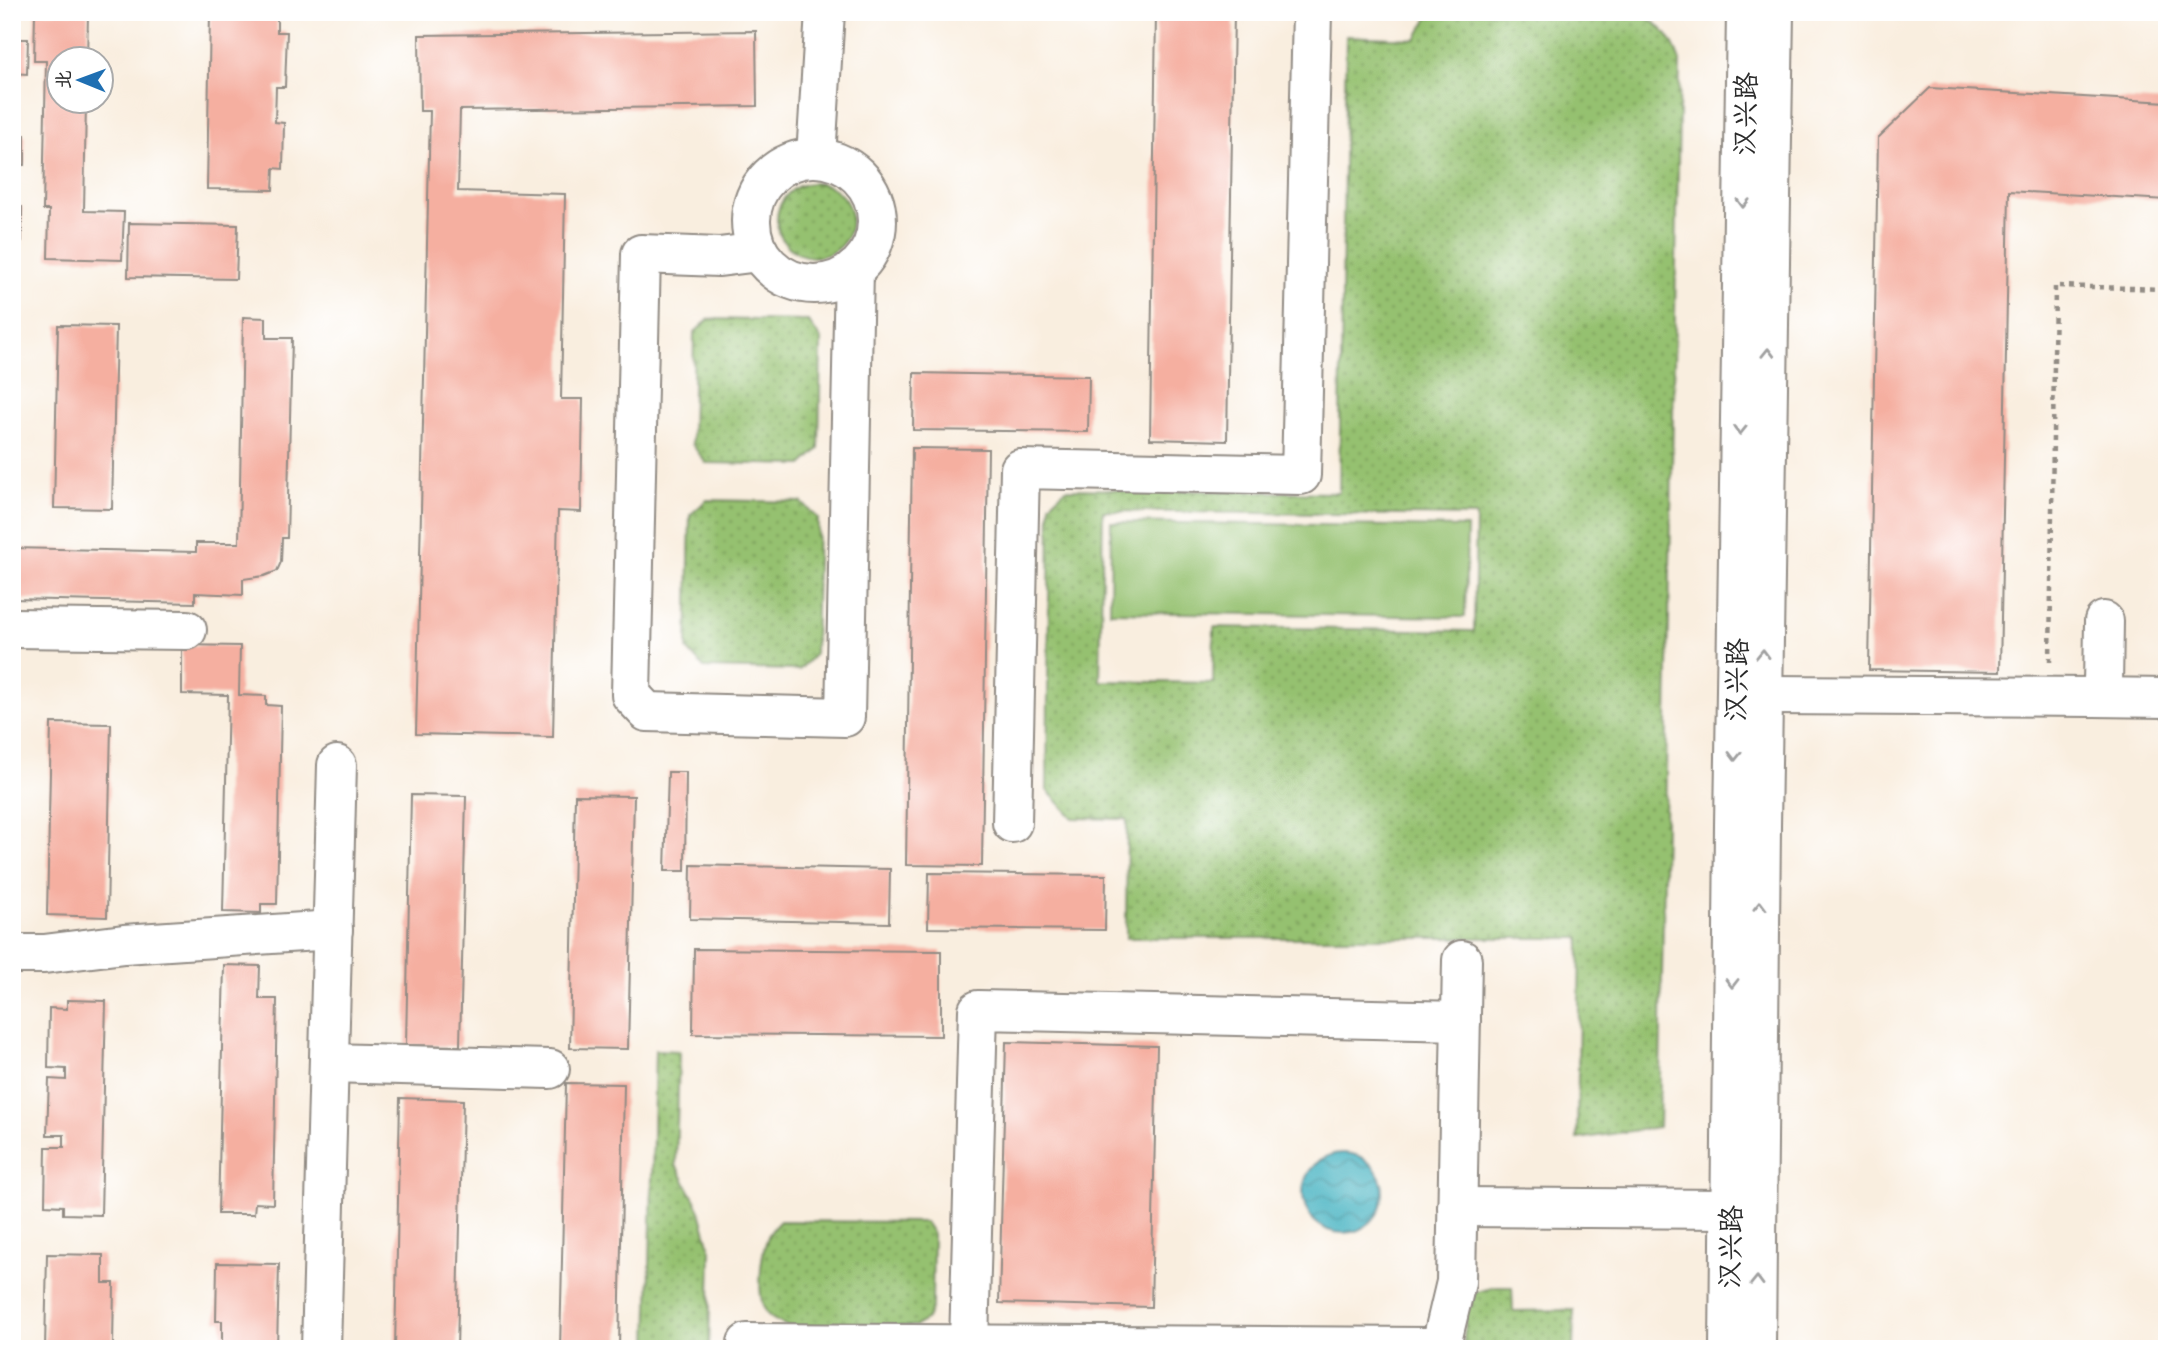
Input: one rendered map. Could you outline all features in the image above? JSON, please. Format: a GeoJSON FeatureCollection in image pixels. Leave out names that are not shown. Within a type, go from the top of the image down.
{"type":"FeatureCollection","features":[{"type":"Feature","properties":{"kind":"street"},"geometry":{"type":"LineString","coordinates":[[816,158],[825,12]]}},
{"type":"Feature","properties":{"kind":"street"},"geometry":{"type":"LineString","coordinates":[[1012,823],[1020,469],[1301,475],[1312,12]]}},
{"type":"Feature","properties":{"kind":"street","name":"汉兴路"},"geometry":{"type":"LineString","coordinates":[[1728,1349],[1746,12]]}},
{"type":"Feature","properties":{"kind":"street","name":"汉兴路"},"geometry":{"type":"LineString","coordinates":[[1756,1349],[1773,12]]}},
{"type":"Feature","properties":{"kind":"street"},"geometry":{"type":"LineString","coordinates":[[827,158],[857,173],[869,189],[876,207],[877,227],[872,246],[862,262],[847,275],[810,285],[791,280],[776,272],[759,252],[750,228],[751,211],[756,194],[765,180],[778,168],[793,160],[827,158]]}},
{"type":"Feature","properties":{"kind":"street"},"geometry":{"type":"LineString","coordinates":[[759,252],[719,257],[641,254],[631,695],[647,712],[845,716],[855,269]]}},
{"type":"Feature","properties":{"kind":"street"},"geometry":{"type":"LineString","coordinates":[[2099,680],[2104,621]]}},
{"type":"Feature","properties":{"kind":"street"},"geometry":{"type":"LineString","coordinates":[[12,628],[187,630]]}},
{"type":"Feature","properties":{"kind":"street"},"geometry":{"type":"LineString","coordinates":[[1763,695],[2099,680],[2167,698]]}},
{"type":"Feature","properties":{"kind":"street"},"geometry":{"type":"LineString","coordinates":[[321,1349],[337,765]]}},
{"type":"Feature","properties":{"kind":"street"},"geometry":{"type":"LineString","coordinates":[[12,954],[44,954],[124,944],[333,930]]}},
{"type":"Feature","properties":{"kind":"street"},"geometry":{"type":"LineString","coordinates":[[747,1343],[1430,1347],[1442,1341],[1456,1282],[1462,960]]}},
{"type":"Feature","properties":{"kind":"street"},"geometry":{"type":"LineString","coordinates":[[970,1344],[978,1010],[1461,1021]]}},
{"type":"Feature","properties":{"kind":"street"},"geometry":{"type":"LineString","coordinates":[[329,1063],[550,1069]]}},
{"type":"Feature","properties":{"kind":"street"},"geometry":{"type":"LineString","coordinates":[[1457,1207],[1730,1209]]}},
{"type":"Feature","properties":{"kind":"path"},"geometry":{"type":"LineString","coordinates":[[2099,680],[2050,662],[2055,286],[2167,289]]}},
{"type":"Feature","properties":{"kind":"green space"},"geometry":{"type":"Polygon","coordinates":[[[1431,12],[1637,12],[1653,21],[1664,32],[1680,61],[1659,1127],[1577,1139],[1580,938],[1126,938],[1127,819],[1073,818],[1047,790],[1050,504],[1066,489],[1339,493],[1346,36],[1416,39],[1431,12]],[[1103,511],[1100,681],[1213,683],[1214,627],[1474,631],[1476,516],[1103,511]]]}},
{"type":"Feature","properties":{"kind":"green space"},"geometry":{"type":"Polygon","coordinates":[[[814,183],[835,189],[845,199],[851,220],[845,241],[835,251],[814,257],[793,251],[783,241],[777,220],[783,199],[793,189],[814,183]]]}},
{"type":"Feature","properties":{"kind":"green space"},"geometry":{"type":"Polygon","coordinates":[[[709,319],[808,321],[821,339],[819,449],[802,465],[706,463],[692,444],[694,333],[709,319]]]}},
{"type":"Feature","properties":{"kind":"green space"},"geometry":{"type":"Polygon","coordinates":[[[707,500],[801,502],[818,518],[815,654],[799,670],[704,668],[687,649],[690,515],[707,500]]]}},
{"type":"Feature","properties":{"kind":"green space"},"geometry":{"type":"Polygon","coordinates":[[[1111,522],[1467,527],[1465,617],[1110,612],[1111,522]]]}},
{"type":"Feature","properties":{"kind":"green space"},"geometry":{"type":"Polygon","coordinates":[[[655,1050],[679,1051],[676,1165],[699,1208],[711,1251],[709,1349],[648,1349],[655,1050]]]}},
{"type":"Feature","properties":{"kind":"green space"},"geometry":{"type":"Polygon","coordinates":[[[780,1221],[925,1222],[933,1234],[932,1307],[927,1319],[916,1326],[787,1326],[772,1318],[764,1308],[762,1299],[761,1266],[768,1236],[780,1221]]]}},
{"type":"Feature","properties":{"kind":"green space"},"geometry":{"type":"Polygon","coordinates":[[[1496,1287],[1512,1287],[1513,1311],[1574,1310],[1573,1349],[1463,1349],[1466,1315],[1476,1292],[1496,1287]]]}},
{"type":"Feature","properties":{"kind":"water"},"geometry":{"type":"Polygon","coordinates":[[[1335,1153],[1351,1153],[1372,1164],[1383,1185],[1383,1201],[1372,1222],[1351,1233],[1335,1233],[1321,1227],[1309,1215],[1303,1201],[1303,1185],[1309,1171],[1321,1159],[1335,1153]]]}},
{"type":"Feature","properties":{"kind":"building"},"geometry":{"type":"Polygon","coordinates":[[[35,12],[88,14],[87,46],[46,46],[46,61],[34,61],[35,12]]]}},
{"type":"Feature","properties":{"kind":"building"},"geometry":{"type":"Polygon","coordinates":[[[210,12],[277,12],[277,32],[287,32],[285,87],[276,87],[275,122],[284,123],[283,169],[274,168],[273,190],[207,189],[210,12]]]}},
{"type":"Feature","properties":{"kind":"building"},"geometry":{"type":"Polygon","coordinates":[[[1156,12],[1234,12],[1227,441],[1150,439],[1156,12]]]}},
{"type":"Feature","properties":{"kind":"building"},"geometry":{"type":"Polygon","coordinates":[[[756,31],[757,106],[460,110],[458,191],[565,194],[561,399],[583,399],[581,512],[558,511],[553,737],[416,734],[430,111],[420,111],[419,35],[756,31]]]}},
{"type":"Feature","properties":{"kind":"building"},"geometry":{"type":"Polygon","coordinates":[[[12,39],[28,39],[27,74],[12,73],[12,39]]]}},
{"type":"Feature","properties":{"kind":"building"},"geometry":{"type":"Polygon","coordinates":[[[46,61],[46,116],[86,116],[84,211],[124,212],[122,260],[48,258],[49,210],[43,210],[46,61]]]}},
{"type":"Feature","properties":{"kind":"building"},"geometry":{"type":"Polygon","coordinates":[[[1930,88],[2167,102],[2167,200],[2009,191],[2000,672],[1869,670],[1878,138],[1930,88]]]}},
{"type":"Feature","properties":{"kind":"building"},"geometry":{"type":"Polygon","coordinates":[[[12,135],[25,135],[25,165],[12,165],[12,135]]]}},
{"type":"Feature","properties":{"kind":"building"},"geometry":{"type":"Polygon","coordinates":[[[12,207],[22,207],[22,241],[12,241],[12,207]]]}},
{"type":"Feature","properties":{"kind":"building"},"geometry":{"type":"Polygon","coordinates":[[[129,223],[238,225],[236,279],[128,277],[129,223]]]}},
{"type":"Feature","properties":{"kind":"building"},"geometry":{"type":"Polygon","coordinates":[[[243,317],[266,318],[266,338],[292,338],[287,538],[282,538],[281,562],[277,571],[243,579],[243,595],[195,593],[195,603],[12,599],[12,548],[196,552],[196,543],[239,543],[243,317]]]}},
{"type":"Feature","properties":{"kind":"building"},"geometry":{"type":"Polygon","coordinates":[[[58,325],[116,326],[112,509],[54,508],[58,325]]]}},
{"type":"Feature","properties":{"kind":"building"},"geometry":{"type":"Polygon","coordinates":[[[914,373],[1089,376],[1088,432],[913,430],[914,373]]]}},
{"type":"Feature","properties":{"kind":"building"},"geometry":{"type":"Polygon","coordinates":[[[912,448],[988,449],[982,866],[906,865],[912,448]]]}},
{"type":"Feature","properties":{"kind":"building"},"geometry":{"type":"Polygon","coordinates":[[[182,645],[240,646],[239,695],[266,696],[266,705],[281,706],[277,904],[261,904],[261,913],[223,912],[228,695],[182,694],[182,645]]]}},
{"type":"Feature","properties":{"kind":"building"},"geometry":{"type":"Polygon","coordinates":[[[51,723],[111,724],[107,917],[47,915],[51,723]]]}},
{"type":"Feature","properties":{"kind":"building"},"geometry":{"type":"Polygon","coordinates":[[[668,772],[686,772],[685,871],[665,871],[668,772]]]}},
{"type":"Feature","properties":{"kind":"building"},"geometry":{"type":"Polygon","coordinates":[[[411,795],[466,796],[460,1046],[406,1045],[411,795]]]}},
{"type":"Feature","properties":{"kind":"building"},"geometry":{"type":"Polygon","coordinates":[[[575,795],[634,796],[628,1049],[570,1048],[575,795]]]}},
{"type":"Feature","properties":{"kind":"building"},"geometry":{"type":"Polygon","coordinates":[[[691,865],[890,869],[889,923],[690,919],[691,865]]]}},
{"type":"Feature","properties":{"kind":"building"},"geometry":{"type":"Polygon","coordinates":[[[929,873],[1106,875],[1105,930],[928,928],[929,873]]]}},
{"type":"Feature","properties":{"kind":"building"},"geometry":{"type":"Polygon","coordinates":[[[694,949],[941,951],[941,1036],[693,1034],[694,949]]]}},
{"type":"Feature","properties":{"kind":"building"},"geometry":{"type":"Polygon","coordinates":[[[224,965],[260,966],[259,999],[277,999],[273,1204],[255,1203],[254,1214],[218,1214],[224,965]]]}},
{"type":"Feature","properties":{"kind":"building"},"geometry":{"type":"Polygon","coordinates":[[[67,1000],[106,1001],[101,1215],[63,1214],[63,1206],[45,1205],[46,1147],[64,1147],[64,1135],[47,1135],[49,1079],[66,1080],[66,1069],[48,1068],[49,1008],[67,1009],[67,1000]]]}},
{"type":"Feature","properties":{"kind":"building"},"geometry":{"type":"Polygon","coordinates":[[[1006,1042],[1157,1046],[1151,1307],[999,1303],[1006,1042]]]}},
{"type":"Feature","properties":{"kind":"building"},"geometry":{"type":"Polygon","coordinates":[[[566,1083],[624,1084],[619,1349],[560,1349],[566,1083]]]}},
{"type":"Feature","properties":{"kind":"building"},"geometry":{"type":"Polygon","coordinates":[[[400,1098],[463,1100],[457,1349],[395,1349],[400,1098]]]}},
{"type":"Feature","properties":{"kind":"building"},"geometry":{"type":"Polygon","coordinates":[[[47,1254],[103,1255],[103,1283],[114,1283],[113,1347],[45,1349],[47,1254]]]}},
{"type":"Feature","properties":{"kind":"building"},"geometry":{"type":"Polygon","coordinates":[[[217,1263],[279,1264],[277,1349],[222,1349],[222,1321],[216,1321],[217,1263]]]}}]}
